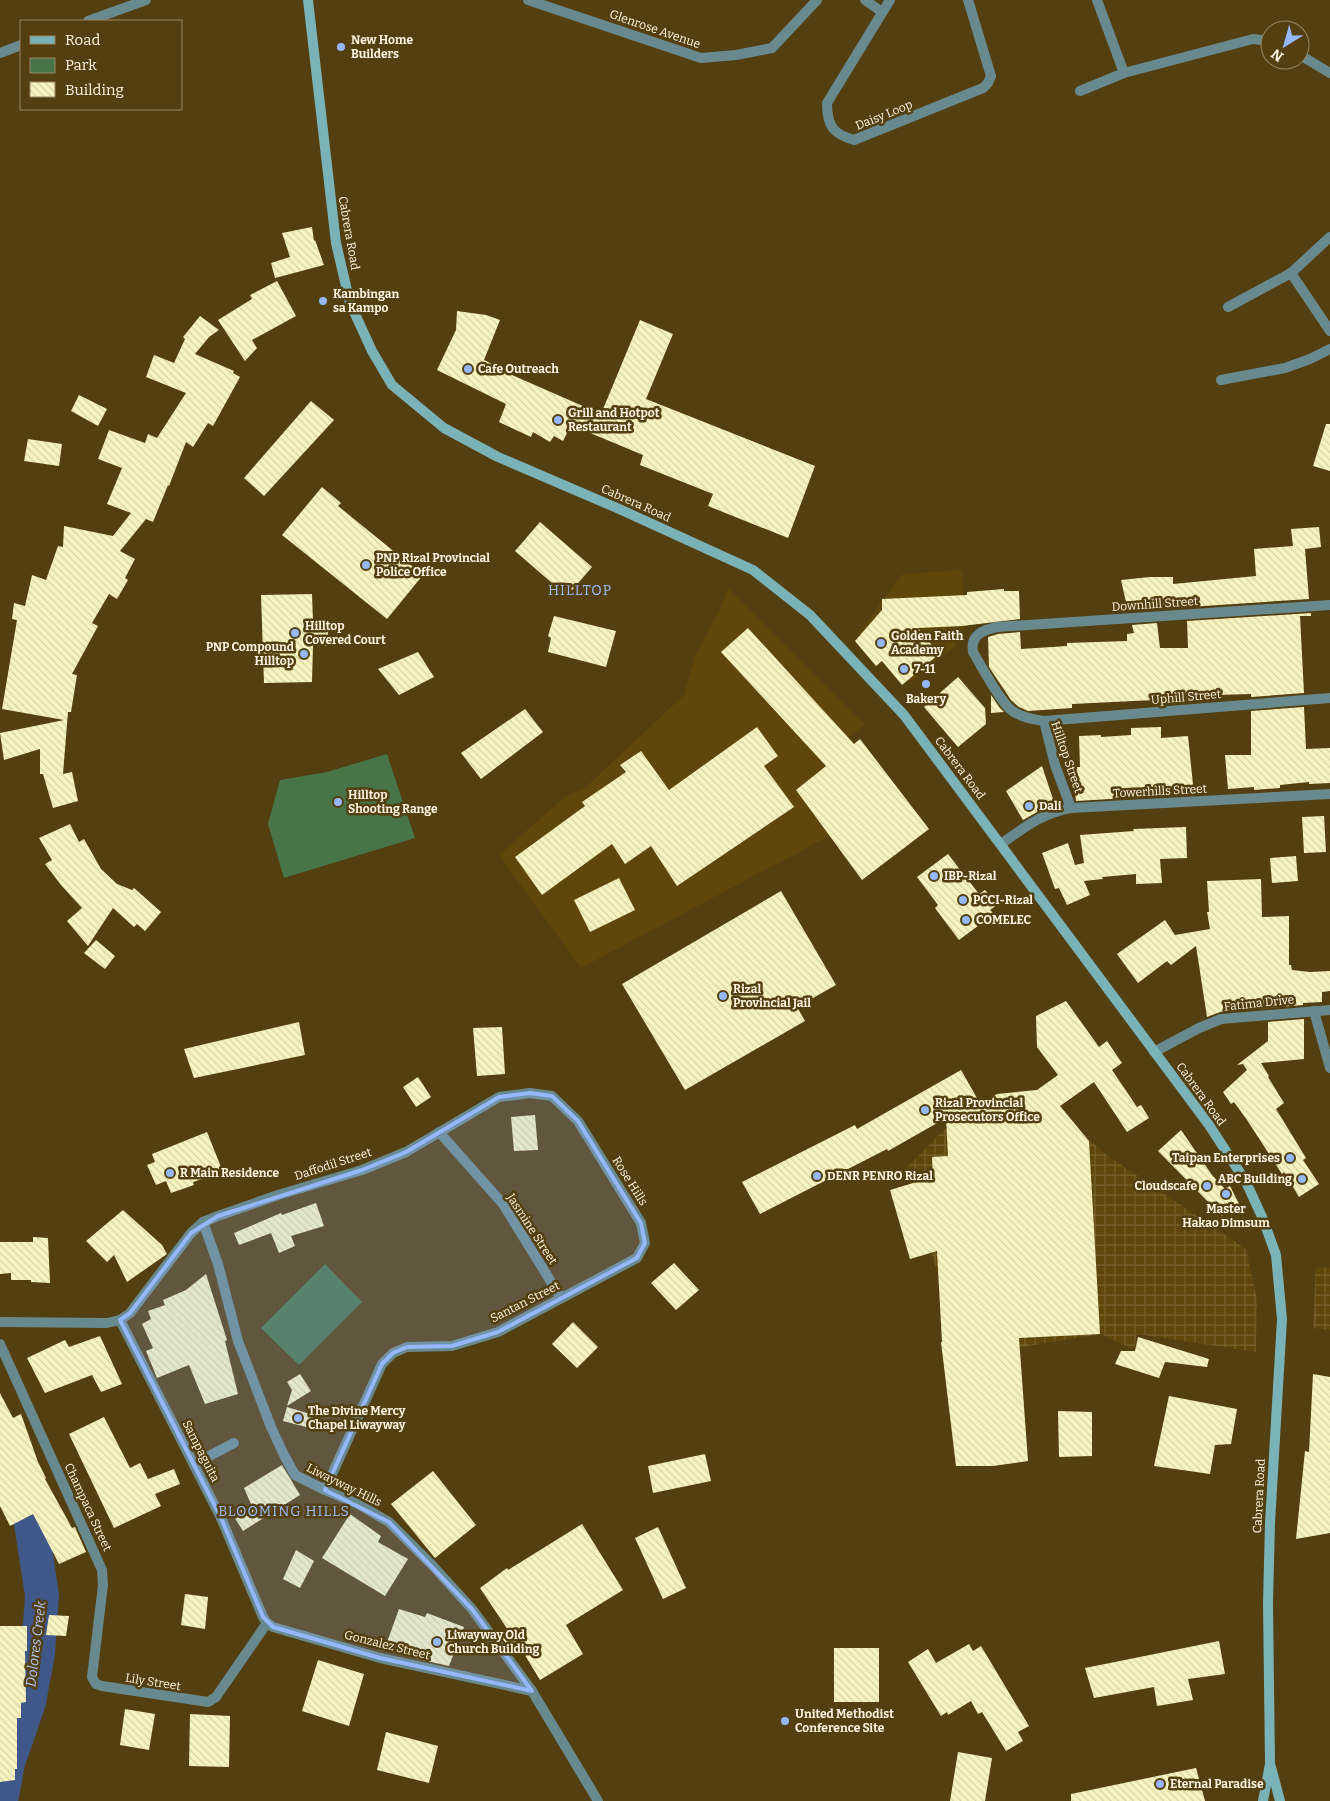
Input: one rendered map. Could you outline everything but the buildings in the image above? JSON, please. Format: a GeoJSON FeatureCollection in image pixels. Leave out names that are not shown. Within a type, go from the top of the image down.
{"type":"FeatureCollection","features":[{"type":"Feature","properties":{"kind":"main road","name":"Cabrera Road"},"geometry":{"type":"LineString","coordinates":[[308,0],[336,243],[350,302],[372,350],[392,385],[444,428],[498,458],[617,508],[753,570],[810,615],[904,715],[1209,1125],[1246,1182],[1263,1219],[1276,1255],[1282,1318],[1270,1523],[1268,1603],[1270,1764],[1263,1801]]}},
{"type":"Feature","properties":{"kind":"main road","name":"Cabrera Road"},"geometry":{"type":"LineString","coordinates":[[1270,1764],[1280,1801]]}},
{"type":"Feature","properties":{"kind":"street"},"geometry":{"type":"LineString","coordinates":[[91,20],[146,0]]}},
{"type":"Feature","properties":{"kind":"street","name":"Glenrose Avenue"},"geometry":{"type":"LineString","coordinates":[[528,0],[701,58],[736,55],[772,48],[817,0]]}},
{"type":"Feature","properties":{"kind":"street"},"geometry":{"type":"LineString","coordinates":[[864,0],[882,12]]}},
{"type":"Feature","properties":{"kind":"street","name":"Daisy Loop"},"geometry":{"type":"LineString","coordinates":[[890,0],[827,103],[827,116],[832,127],[840,136],[854,140],[983,88],[988,83],[991,76],[968,0]]}},
{"type":"Feature","properties":{"kind":"street"},"geometry":{"type":"LineString","coordinates":[[1097,0],[1124,73]]}},
{"type":"Feature","properties":{"kind":"street"},"geometry":{"type":"LineString","coordinates":[[1080,91],[1124,73],[1253,39],[1260,40]]}},
{"type":"Feature","properties":{"kind":"street"},"geometry":{"type":"LineString","coordinates":[[0,53],[20,45]]}},
{"type":"Feature","properties":{"kind":"street"},"geometry":{"type":"LineString","coordinates":[[1310,61],[1330,73]]}},
{"type":"Feature","properties":{"kind":"street"},"geometry":{"type":"LineString","coordinates":[[1228,307],[1290,273],[1330,237]]}},
{"type":"Feature","properties":{"kind":"street"},"geometry":{"type":"LineString","coordinates":[[1290,273],[1330,330]]}},
{"type":"Feature","properties":{"kind":"street"},"geometry":{"type":"LineString","coordinates":[[1220,380],[1285,368],[1330,349]]}},
{"type":"Feature","properties":{"kind":"street","name":"Downhill Street"},"geometry":{"type":"LineString","coordinates":[[982,631],[1007,627],[1330,605]]}},
{"type":"Feature","properties":{"kind":"street","name":"Hilltop Street"},"geometry":{"type":"LineString","coordinates":[[982,631],[976,637],[972,646],[973,652],[1002,700],[1011,710],[1025,717],[1044,722],[1055,765],[1071,808]]}},
{"type":"Feature","properties":{"kind":"street","name":"Uphill Street"},"geometry":{"type":"LineString","coordinates":[[1044,722],[1330,698]]}},
{"type":"Feature","properties":{"kind":"street","name":"Towerhills Street"},"geometry":{"type":"LineString","coordinates":[[1001,844],[1053,811],[1071,808],[1330,794]]}},
{"type":"Feature","properties":{"kind":"street","name":"Fatima Drive"},"geometry":{"type":"LineString","coordinates":[[1154,1052],[1199,1028],[1221,1019],[1330,1010]]}},
{"type":"Feature","properties":{"kind":"street"},"geometry":{"type":"LineString","coordinates":[[1314,1011],[1330,1068]]}},
{"type":"Feature","properties":{"kind":"street","name":"Daffodil Street"},"geometry":{"type":"LineString","coordinates":[[120,1320],[130,1313],[191,1232],[203,1222],[278,1195],[362,1170],[406,1152],[499,1098],[530,1093],[552,1096],[578,1121]]}},
{"type":"Feature","properties":{"kind":"street","name":"Rose Hills"},"geometry":{"type":"LineString","coordinates":[[578,1121],[642,1224],[646,1243],[637,1258]]}},
{"type":"Feature","properties":{"kind":"street","name":"Jasmine Street"},"geometry":{"type":"LineString","coordinates":[[439,1132],[502,1204],[561,1298]]}},
{"type":"Feature","properties":{"kind":"street","name":"Liwayway Hills"},"geometry":{"type":"LineString","coordinates":[[203,1222],[218,1264],[238,1341],[284,1455],[295,1475],[358,1504],[389,1522],[472,1609],[532,1691],[598,1801]]}},
{"type":"Feature","properties":{"kind":"street","name":"Santan Street"},"geometry":{"type":"LineString","coordinates":[[325,1490],[382,1364],[393,1353],[407,1347],[452,1346],[498,1332],[637,1258]]}},
{"type":"Feature","properties":{"kind":"street"},"geometry":{"type":"LineString","coordinates":[[0,1322],[107,1323],[120,1320]]}},
{"type":"Feature","properties":{"kind":"street","name":"Sampaguita"},"geometry":{"type":"LineString","coordinates":[[120,1320],[221,1518],[263,1618],[267,1623]]}},
{"type":"Feature","properties":{"kind":"street","name":"Champaca Street"},"geometry":{"type":"LineString","coordinates":[[0,1344],[102,1570],[103,1585],[92,1677],[96,1684],[102,1686]]}},
{"type":"Feature","properties":{"kind":"street"},"geometry":{"type":"LineString","coordinates":[[194,1464],[234,1443]]}},
{"type":"Feature","properties":{"kind":"street","name":"Lily Street"},"geometry":{"type":"LineString","coordinates":[[102,1686],[208,1702],[216,1697],[267,1623]]}},
{"type":"Feature","properties":{"kind":"street","name":"Gonzalez Street"},"geometry":{"type":"LineString","coordinates":[[267,1623],[273,1628],[380,1658],[532,1691]]}},
{"type":"Feature","properties":{"kind":"highlighted area"},"geometry":{"type":"Polygon","coordinates":[[[530,1093],[552,1096],[578,1121],[641,1223],[645,1243],[637,1258],[498,1332],[452,1346],[407,1347],[393,1353],[382,1364],[325,1490],[389,1522],[472,1609],[532,1691],[380,1658],[273,1627],[263,1617],[221,1518],[120,1320],[130,1313],[191,1233],[218,1216],[362,1170],[406,1152],[499,1097],[530,1093]]]}},
{"type":"Feature","properties":{"kind":"shaded area"},"geometry":{"type":"Polygon","coordinates":[[[962,570],[965,628],[954,636],[955,646],[911,682],[889,657],[884,660],[858,633],[903,574],[962,570]]]}},
{"type":"Feature","properties":{"kind":"shaded area"},"geometry":{"type":"Polygon","coordinates":[[[728,588],[865,725],[831,752],[835,758],[797,790],[829,836],[581,968],[499,855],[565,797],[586,787],[684,695],[695,656],[721,607],[728,588]]]}},
{"type":"Feature","properties":{"kind":"shaded area"},"geometry":{"type":"Polygon","coordinates":[[[1046,1089],[1085,1136],[1108,1156],[1246,1249],[1257,1300],[1256,1352],[1137,1334],[1134,1349],[1100,1334],[963,1357],[906,1168],[946,1128],[997,1094],[1046,1089]]]}},
{"type":"Feature","properties":{"kind":"shaded area"},"geometry":{"type":"Polygon","coordinates":[[[1316,1267],[1330,1268],[1330,1330],[1313,1328],[1316,1267]]]}},
{"type":"Feature","properties":{"kind":"green space","name":"Hilltop Shooting Range"},"geometry":{"type":"Polygon","coordinates":[[[387,754],[415,838],[284,878],[268,824],[280,780],[327,772],[387,754]]]}},
{"type":"Feature","properties":{"kind":"green space"},"geometry":{"type":"Polygon","coordinates":[[[325,1264],[362,1302],[299,1365],[261,1328],[325,1264]]]}},
{"type":"Feature","properties":{"kind":"waterway","name":"Dolores Creek"},"geometry":{"type":"LineString","coordinates":[[0,1463],[28,1504],[42,1595],[38,1653],[29,1702],[8,1763],[1,1801]]}},
{"type":"Feature","properties":{"kind":"place","name":"New Home Builders"},"geometry":{"type":"Point","coordinates":[341,47]}},
{"type":"Feature","properties":{"kind":"place","name":"Kambingan sa Kampo"},"geometry":{"type":"Point","coordinates":[323,301]}},
{"type":"Feature","properties":{"kind":"place","name":"Cafe Outreach"},"geometry":{"type":"Point","coordinates":[468,369]}},
{"type":"Feature","properties":{"kind":"place","name":"Grill and Hotpot Restaurant"},"geometry":{"type":"Point","coordinates":[558,420]}},
{"type":"Feature","properties":{"kind":"place","name":"PNP Rizal Provincial Police Office"},"geometry":{"type":"Point","coordinates":[366,565]}},
{"type":"Feature","properties":{"kind":"place","name":"Hilltop Covered Court"},"geometry":{"type":"Point","coordinates":[295,633]}},
{"type":"Feature","properties":{"kind":"place","name":"Golden Faith Academy"},"geometry":{"type":"Point","coordinates":[881,643]}},
{"type":"Feature","properties":{"kind":"place","name":"PNP Compound Hilltop"},"geometry":{"type":"Point","coordinates":[304,654]}},
{"type":"Feature","properties":{"kind":"place","name":"7-11"},"geometry":{"type":"Point","coordinates":[904,669]}},
{"type":"Feature","properties":{"kind":"place","name":"Bakery"},"geometry":{"type":"Point","coordinates":[926,684]}},
{"type":"Feature","properties":{"kind":"place","name":"Hilltop Shooting Range"},"geometry":{"type":"Point","coordinates":[338,802]}},
{"type":"Feature","properties":{"kind":"place","name":"Dali"},"geometry":{"type":"Point","coordinates":[1029,806]}},
{"type":"Feature","properties":{"kind":"place","name":"IBP-Rizal"},"geometry":{"type":"Point","coordinates":[934,876]}},
{"type":"Feature","properties":{"kind":"place","name":"PCCI-Rizal"},"geometry":{"type":"Point","coordinates":[963,900]}},
{"type":"Feature","properties":{"kind":"place","name":"COMELEC"},"geometry":{"type":"Point","coordinates":[966,920]}},
{"type":"Feature","properties":{"kind":"place","name":"Rizal Provincial Jail"},"geometry":{"type":"Point","coordinates":[723,996]}},
{"type":"Feature","properties":{"kind":"place","name":"Rizal Provincial Prosecutors Office"},"geometry":{"type":"Point","coordinates":[925,1110]}},
{"type":"Feature","properties":{"kind":"place","name":"Taipan Enterprises"},"geometry":{"type":"Point","coordinates":[1290,1158]}},
{"type":"Feature","properties":{"kind":"place","name":"R Main Residence"},"geometry":{"type":"Point","coordinates":[170,1173]}},
{"type":"Feature","properties":{"kind":"place","name":"DENR PENRO Rizal"},"geometry":{"type":"Point","coordinates":[817,1176]}},
{"type":"Feature","properties":{"kind":"place","name":"ABC Building"},"geometry":{"type":"Point","coordinates":[1302,1179]}},
{"type":"Feature","properties":{"kind":"place","name":"Cloudscafe"},"geometry":{"type":"Point","coordinates":[1207,1186]}},
{"type":"Feature","properties":{"kind":"place","name":"Master Hakao Dimsum"},"geometry":{"type":"Point","coordinates":[1226,1194]}},
{"type":"Feature","properties":{"kind":"place","name":"The Divine Mercy Chapel Liwayway"},"geometry":{"type":"Point","coordinates":[298,1418]}},
{"type":"Feature","properties":{"kind":"place","name":"Liwayway Old Church Building"},"geometry":{"type":"Point","coordinates":[437,1642]}},
{"type":"Feature","properties":{"kind":"place","name":"United Methodist Conference Site"},"geometry":{"type":"Point","coordinates":[785,1721]}},
{"type":"Feature","properties":{"kind":"place","name":"Eternal Paradise"},"geometry":{"type":"Point","coordinates":[1160,1784]}},
{"type":"Feature","properties":{"kind":"district","name":"HILLTOP"},"geometry":{"type":"Point","coordinates":[580,590]}},
{"type":"Feature","properties":{"kind":"district","name":"BLOOMING HILLS"},"geometry":{"type":"Point","coordinates":[284,1511]}}]}
